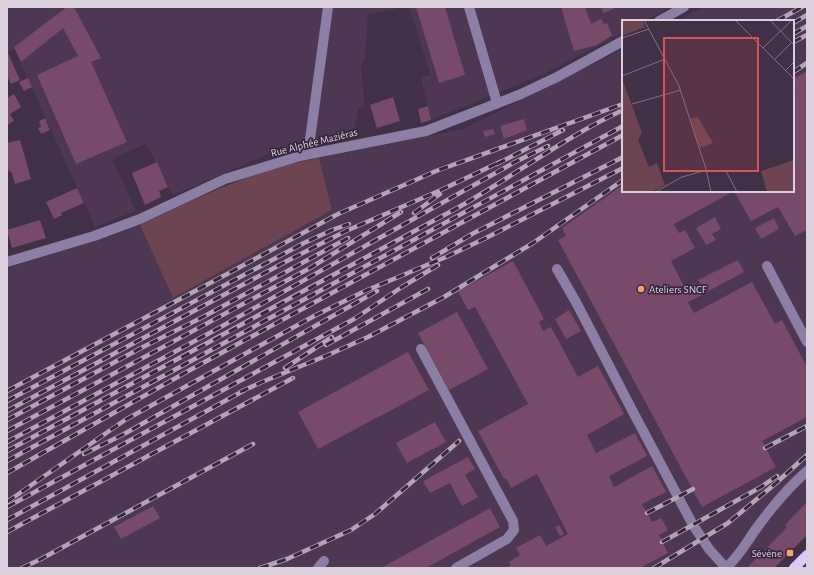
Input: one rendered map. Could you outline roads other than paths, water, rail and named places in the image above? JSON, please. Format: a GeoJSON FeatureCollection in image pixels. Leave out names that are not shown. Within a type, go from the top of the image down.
{"type":"FeatureCollection","features":[{"type":"Feature","properties":{"kind":"main road"},"geometry":{"type":"LineString","coordinates":[[794,568],[807,555]]}},
{"type":"Feature","properties":{"kind":"street"},"geometry":{"type":"LineString","coordinates":[[308,154],[328,7]]}},
{"type":"Feature","properties":{"kind":"street"},"geometry":{"type":"LineString","coordinates":[[469,7],[497,103]]}},
{"type":"Feature","properties":{"kind":"street"},"geometry":{"type":"LineString","coordinates":[[661,20],[684,7]]}},
{"type":"Feature","properties":{"kind":"street","name":"Rue Alphée Maziéras"},"geometry":{"type":"LineString","coordinates":[[7,261],[94,236],[140,219],[225,179],[308,154],[426,131],[521,94],[557,77],[622,42]]}},
{"type":"Feature","properties":{"kind":"street"},"geometry":{"type":"LineString","coordinates":[[767,266],[807,342]]}},
{"type":"Feature","properties":{"kind":"street"},"geometry":{"type":"LineString","coordinates":[[557,270],[577,304],[693,525],[709,549],[726,568],[738,557],[756,529],[776,503],[807,471]]}},
{"type":"Feature","properties":{"kind":"street"},"geometry":{"type":"LineString","coordinates":[[421,349],[513,521],[514,530],[507,539],[456,568]]}},
{"type":"Feature","properties":{"kind":"railway"},"geometry":{"type":"LineString","coordinates":[[779,20],[802,7]]}},
{"type":"Feature","properties":{"kind":"railway"},"geometry":{"type":"LineString","coordinates":[[794,22],[807,15]]}},
{"type":"Feature","properties":{"kind":"railway"},"geometry":{"type":"LineString","coordinates":[[794,33],[807,26]]}},
{"type":"Feature","properties":{"kind":"railway"},"geometry":{"type":"LineString","coordinates":[[794,42],[807,35]]}},
{"type":"Feature","properties":{"kind":"railway"},"geometry":{"type":"LineString","coordinates":[[794,71],[807,63]]}},
{"type":"Feature","properties":{"kind":"railway"},"geometry":{"type":"LineString","coordinates":[[7,391],[338,214],[436,171],[622,104]]}},
{"type":"Feature","properties":{"kind":"railway"},"geometry":{"type":"LineString","coordinates":[[7,451],[459,207],[560,144],[622,111]]}},
{"type":"Feature","properties":{"kind":"railway"},"geometry":{"type":"LineString","coordinates":[[7,461],[622,127]]}},
{"type":"Feature","properties":{"kind":"railway"},"geometry":{"type":"LineString","coordinates":[[497,164],[563,130]]}},
{"type":"Feature","properties":{"kind":"railway"},"geometry":{"type":"LineString","coordinates":[[7,473],[190,370],[622,136]]}},
{"type":"Feature","properties":{"kind":"railway"},"geometry":{"type":"LineString","coordinates":[[7,442],[217,329],[515,162],[548,146]]}},
{"type":"Feature","properties":{"kind":"railway"},"geometry":{"type":"LineString","coordinates":[[432,258],[472,234],[622,158]]}},
{"type":"Feature","properties":{"kind":"railway"},"geometry":{"type":"LineString","coordinates":[[7,411],[346,231],[441,190],[502,161]]}},
{"type":"Feature","properties":{"kind":"railway"},"geometry":{"type":"LineString","coordinates":[[7,502],[125,420],[316,315],[365,291],[446,257],[486,238],[622,169]]}},
{"type":"Feature","properties":{"kind":"railway"},"geometry":{"type":"LineString","coordinates":[[240,392],[368,337],[444,297],[533,243],[622,181]]}},
{"type":"Feature","properties":{"kind":"railway"},"geometry":{"type":"LineString","coordinates":[[414,213],[440,194]]}},
{"type":"Feature","properties":{"kind":"railway"},"geometry":{"type":"LineString","coordinates":[[7,431],[310,268],[401,212]]}},
{"type":"Feature","properties":{"kind":"railway"},"geometry":{"type":"LineString","coordinates":[[7,401],[304,243],[349,224]]}},
{"type":"Feature","properties":{"kind":"railway"},"geometry":{"type":"LineString","coordinates":[[7,420],[141,348],[203,317],[348,238]]}},
{"type":"Feature","properties":{"kind":"railway"},"geometry":{"type":"LineString","coordinates":[[7,507],[354,319],[438,265]]}},
{"type":"Feature","properties":{"kind":"railway"},"geometry":{"type":"LineString","coordinates":[[326,345],[428,289]]}},
{"type":"Feature","properties":{"kind":"railway"},"geometry":{"type":"LineString","coordinates":[[84,454],[124,434],[377,291]]}},
{"type":"Feature","properties":{"kind":"railway"},"geometry":{"type":"LineString","coordinates":[[285,368],[332,337]]}},
{"type":"Feature","properties":{"kind":"railway"},"geometry":{"type":"LineString","coordinates":[[7,532],[293,378]]}},
{"type":"Feature","properties":{"kind":"railway"},"geometry":{"type":"LineString","coordinates":[[7,520],[245,390]]}},
{"type":"Feature","properties":{"kind":"railway"},"geometry":{"type":"LineString","coordinates":[[765,448],[807,426]]}},
{"type":"Feature","properties":{"kind":"railway"},"geometry":{"type":"LineString","coordinates":[[260,568],[287,559],[351,530],[375,514],[459,441]]}},
{"type":"Feature","properties":{"kind":"railway"},"geometry":{"type":"LineString","coordinates":[[22,568],[253,444]]}},
{"type":"Feature","properties":{"kind":"railway"},"geometry":{"type":"LineString","coordinates":[[654,568],[728,523],[807,455]]}},
{"type":"Feature","properties":{"kind":"railway"},"geometry":{"type":"LineString","coordinates":[[662,542],[761,487],[777,476]]}},
{"type":"Feature","properties":{"kind":"railway"},"geometry":{"type":"LineString","coordinates":[[647,513],[693,489]]}},
{"type":"Feature","properties":{"kind":"place","name":"Ateliers SNCF"},"geometry":{"type":"Point","coordinates":[641,289]}},
{"type":"Feature","properties":{"kind":"place","name":"Sévène"},"geometry":{"type":"Point","coordinates":[790,553]}}]}
